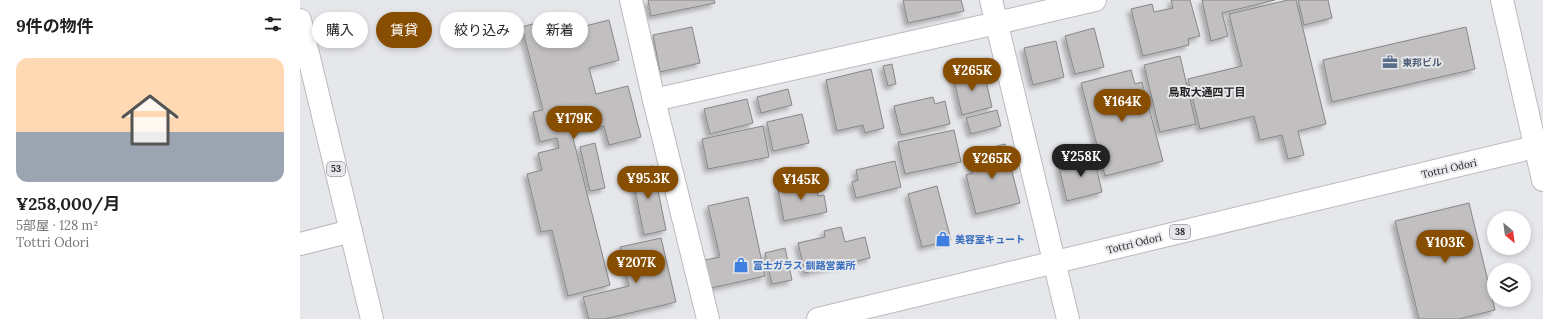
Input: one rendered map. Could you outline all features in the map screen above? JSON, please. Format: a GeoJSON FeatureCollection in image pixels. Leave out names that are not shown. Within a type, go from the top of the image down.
{"type":"FeatureCollection","features":[{"type":"Feature","properties":{"kind":"main road"},"geometry":{"type":"LineString","coordinates":[[631,0],[708,319]]}},
{"type":"Feature","properties":{"kind":"main road"},"geometry":{"type":"LineString","coordinates":[[991,0],[1068,319]]}},
{"type":"Feature","properties":{"kind":"main road"},"geometry":{"type":"LineString","coordinates":[[654,100],[1095,0]]}},
{"type":"Feature","properties":{"kind":"main road"},"geometry":{"type":"LineString","coordinates":[[1502,0],[1539,146],[1543,180]]}},
{"type":"Feature","properties":{"kind":"main road","name":"53"},"geometry":{"type":"LineString","coordinates":[[300,20],[372,319]]}},
{"type":"Feature","properties":{"kind":"main road","name":"Tottri Odori"},"geometry":{"type":"LineString","coordinates":[[830,318],[1055,262],[1539,146]]}},
{"type":"Feature","properties":{"kind":"main road"},"geometry":{"type":"LineString","coordinates":[[300,244],[351,231]]}},
{"type":"Feature","properties":{"kind":"building"},"geometry":{"type":"Polygon","coordinates":[[[648,0],[714,0],[715,3],[651,16],[648,0]]]}},
{"type":"Feature","properties":{"kind":"building"},"geometry":{"type":"Polygon","coordinates":[[[903,0],[961,0],[964,11],[908,23],[903,0]]]}},
{"type":"Feature","properties":{"kind":"building"},"geometry":{"type":"Polygon","coordinates":[[[1171,0],[1190,0],[1200,36],[1188,39],[1189,45],[1143,56],[1131,9],[1152,4],[1154,12],[1173,8],[1171,0]]]}},
{"type":"Feature","properties":{"kind":"building"},"geometry":{"type":"Polygon","coordinates":[[[1202,0],[1275,0],[1222,13],[1228,36],[1211,41],[1202,0]]]}},
{"type":"Feature","properties":{"kind":"building"},"geometry":{"type":"Polygon","coordinates":[[[1288,0],[1296,0],[1326,124],[1298,131],[1304,155],[1288,159],[1282,135],[1260,140],[1254,116],[1200,129],[1188,79],[1242,66],[1229,14],[1288,0]]]}},
{"type":"Feature","properties":{"kind":"building"},"geometry":{"type":"Polygon","coordinates":[[[1298,0],[1328,0],[1332,18],[1304,25],[1298,0]]]}},
{"type":"Feature","properties":{"kind":"building"},"geometry":{"type":"Polygon","coordinates":[[[609,20],[619,60],[589,68],[596,94],[628,86],[641,137],[609,145],[604,126],[572,134],[610,285],[568,296],[552,230],[541,232],[527,174],[542,170],[538,153],[559,148],[557,138],[540,142],[533,112],[543,110],[524,35],[524,26],[532,24],[532,48],[588,48],[588,25],[609,20]]]}},
{"type":"Feature","properties":{"kind":"building"},"geometry":{"type":"Polygon","coordinates":[[[692,27],[700,63],[660,72],[653,35],[692,27]]]}},
{"type":"Feature","properties":{"kind":"building"},"geometry":{"type":"Polygon","coordinates":[[[1466,27],[1475,69],[1332,102],[1323,60],[1466,27]]]}},
{"type":"Feature","properties":{"kind":"building"},"geometry":{"type":"Polygon","coordinates":[[[1094,28],[1104,67],[1075,74],[1065,36],[1094,28]]]}},
{"type":"Feature","properties":{"kind":"building"},"geometry":{"type":"Polygon","coordinates":[[[1056,41],[1064,77],[1033,85],[1024,48],[1056,41]]]}},
{"type":"Feature","properties":{"kind":"building"},"geometry":{"type":"Polygon","coordinates":[[[1180,56],[1196,124],[1160,132],[1144,65],[1180,56]]]}},
{"type":"Feature","properties":{"kind":"building"},"geometry":{"type":"Polygon","coordinates":[[[892,64],[896,84],[888,86],[883,66],[892,64]]]}},
{"type":"Feature","properties":{"kind":"building"},"geometry":{"type":"Polygon","coordinates":[[[983,68],[992,107],[962,115],[953,76],[983,68]]]}},
{"type":"Feature","properties":{"kind":"building"},"geometry":{"type":"Polygon","coordinates":[[[871,69],[884,128],[865,133],[863,125],[837,131],[826,80],[871,69]]]}},
{"type":"Feature","properties":{"kind":"building"},"geometry":{"type":"Polygon","coordinates":[[[1131,70],[1135,84],[1142,82],[1163,161],[1105,176],[1081,83],[1131,70]]]}},
{"type":"Feature","properties":{"kind":"building"},"geometry":{"type":"Polygon","coordinates":[[[788,89],[792,105],[761,113],[757,97],[788,89]]]}},
{"type":"Feature","properties":{"kind":"building"},"geometry":{"type":"Polygon","coordinates":[[[933,97],[935,104],[945,101],[950,124],[901,135],[894,106],[933,97]]]}},
{"type":"Feature","properties":{"kind":"building"},"geometry":{"type":"Polygon","coordinates":[[[747,99],[753,123],[710,134],[704,109],[747,99]]]}},
{"type":"Feature","properties":{"kind":"building"},"geometry":{"type":"Polygon","coordinates":[[[997,110],[1001,126],[971,134],[966,118],[997,110]]]}},
{"type":"Feature","properties":{"kind":"building"},"geometry":{"type":"Polygon","coordinates":[[[802,114],[809,143],[773,151],[767,122],[802,114]]]}},
{"type":"Feature","properties":{"kind":"building"},"geometry":{"type":"Polygon","coordinates":[[[763,126],[769,157],[708,169],[702,139],[763,126]]]}},
{"type":"Feature","properties":{"kind":"building"},"geometry":{"type":"Polygon","coordinates":[[[954,130],[961,162],[905,174],[898,142],[954,130]]]}},
{"type":"Feature","properties":{"kind":"building"},"geometry":{"type":"Polygon","coordinates":[[[595,143],[605,188],[590,191],[580,147],[595,143]]]}},
{"type":"Feature","properties":{"kind":"building"},"geometry":{"type":"Polygon","coordinates":[[[1005,144],[1020,203],[976,214],[966,175],[973,173],[968,154],[1005,144]]]}},
{"type":"Feature","properties":{"kind":"building"},"geometry":{"type":"Polygon","coordinates":[[[1093,153],[1102,192],[1067,201],[1059,167],[1073,164],[1072,159],[1093,153]]]}},
{"type":"Feature","properties":{"kind":"building"},"geometry":{"type":"Polygon","coordinates":[[[895,161],[901,187],[856,198],[852,182],[858,180],[856,170],[895,161]]]}},
{"type":"Feature","properties":{"kind":"building"},"geometry":{"type":"Polygon","coordinates":[[[653,166],[666,230],[644,235],[631,170],[653,166]]]}},
{"type":"Feature","properties":{"kind":"building"},"geometry":{"type":"Polygon","coordinates":[[[815,181],[818,196],[824,195],[827,212],[784,221],[778,189],[815,181]]]}},
{"type":"Feature","properties":{"kind":"building"},"geometry":{"type":"Polygon","coordinates":[[[937,186],[951,240],[922,247],[908,194],[937,186]]]}},
{"type":"Feature","properties":{"kind":"building"},"geometry":{"type":"Polygon","coordinates":[[[748,197],[765,276],[711,288],[705,260],[720,257],[708,206],[748,197]]]}},
{"type":"Feature","properties":{"kind":"building"},"geometry":{"type":"Polygon","coordinates":[[[1469,203],[1487,277],[1487,307],[1494,307],[1495,310],[1459,319],[1419,319],[1395,221],[1469,203]]]}},
{"type":"Feature","properties":{"kind":"building"},"geometry":{"type":"Polygon","coordinates":[[[841,227],[845,242],[865,237],[870,258],[805,273],[798,243],[825,237],[824,231],[841,227]]]}},
{"type":"Feature","properties":{"kind":"building"},"geometry":{"type":"Polygon","coordinates":[[[661,238],[676,302],[605,319],[589,319],[583,297],[629,286],[620,247],[661,238]]]}},
{"type":"Feature","properties":{"kind":"building"},"geometry":{"type":"Polygon","coordinates":[[[785,248],[792,280],[772,284],[765,253],[785,248]]]}},
{"type":"Feature","properties":{"kind":"place","name":"東邦ビル"},"geometry":{"type":"Point","coordinates":[1390,62]}},
{"type":"Feature","properties":{"kind":"place","name":"美容室キュート"},"geometry":{"type":"Point","coordinates":[943,239]}},
{"type":"Feature","properties":{"kind":"place","name":"富士ガラス 釧路営業所"},"geometry":{"type":"Point","coordinates":[741,265]}},
{"type":"Feature","properties":{"kind":"district","name":"鳥取大通四丁目"},"geometry":{"type":"Point","coordinates":[1207,92]}}]}
